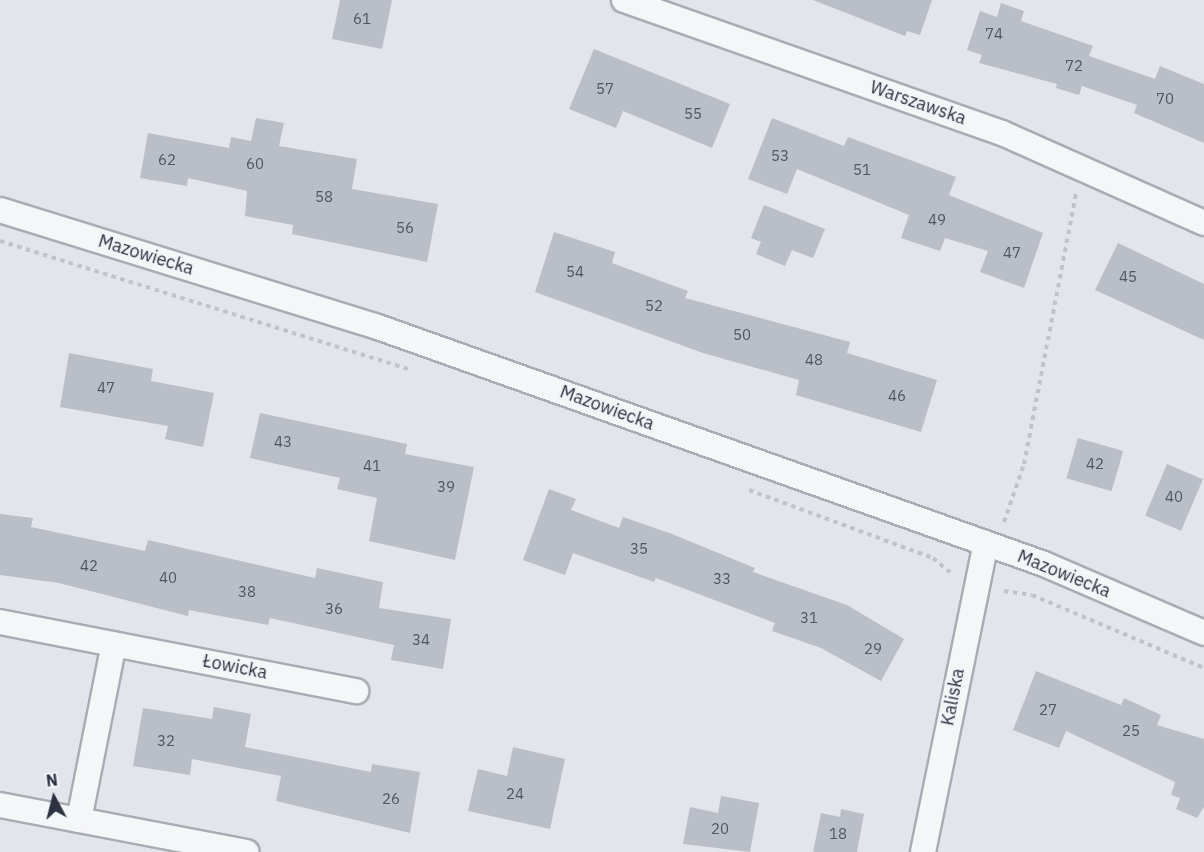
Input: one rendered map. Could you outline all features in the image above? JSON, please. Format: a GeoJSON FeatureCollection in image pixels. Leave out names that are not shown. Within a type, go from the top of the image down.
{"type":"FeatureCollection","features":[{"type":"Feature","properties":{"kind":"street","name":"Warszawska"},"geometry":{"type":"LineString","coordinates":[[624,0],[1002,133],[1087,168],[1204,223]]}},
{"type":"Feature","properties":{"kind":"street","name":"Mazowiecka"},"geometry":{"type":"LineString","coordinates":[[0,210],[375,326],[986,543],[1204,633]]}},
{"type":"Feature","properties":{"kind":"street","name":"Kaliska"},"geometry":{"type":"LineString","coordinates":[[923,852],[986,543]]}},
{"type":"Feature","properties":{"kind":"street","name":"Łowicka"},"geometry":{"type":"LineString","coordinates":[[0,622],[356,691]]}},
{"type":"Feature","properties":{"kind":"street"},"geometry":{"type":"LineString","coordinates":[[79,820],[114,644]]}},
{"type":"Feature","properties":{"kind":"street"},"geometry":{"type":"LineString","coordinates":[[0,804],[247,852]]}},
{"type":"Feature","properties":{"kind":"path"},"geometry":{"type":"LineString","coordinates":[[986,543],[1002,528],[1024,464],[1063,249],[1087,168]]}},
{"type":"Feature","properties":{"kind":"path"},"geometry":{"type":"LineString","coordinates":[[0,241],[413,370]]}},
{"type":"Feature","properties":{"kind":"path"},"geometry":{"type":"LineString","coordinates":[[744,488],[933,558],[960,581]]}},
{"type":"Feature","properties":{"kind":"path"},"geometry":{"type":"LineString","coordinates":[[991,588],[1032,595],[1204,668]]}},
{"type":"Feature","properties":{"kind":"building"},"geometry":{"type":"Polygon","coordinates":[[[340,0],[392,0],[382,49],[332,39],[340,0]]]}},
{"type":"Feature","properties":{"kind":"building"},"geometry":{"type":"Polygon","coordinates":[[[813,0],[932,0],[920,35],[907,31],[905,36],[813,0]]]}},
{"type":"Feature","properties":{"kind":"building"},"geometry":{"type":"Polygon","coordinates":[[[1001,3],[1024,11],[1021,21],[1093,46],[1089,56],[1155,79],[1160,66],[1204,84],[1204,143],[1134,113],[1137,105],[1082,86],[1079,95],[1056,88],[1057,84],[979,63],[982,55],[967,50],[980,11],[997,17],[1001,3]]]}},
{"type":"Feature","properties":{"kind":"building"},"geometry":{"type":"Polygon","coordinates":[[[594,49],[730,104],[712,148],[623,111],[616,128],[569,109],[594,49]]]}},
{"type":"Feature","properties":{"kind":"building"},"geometry":{"type":"Polygon","coordinates":[[[256,118],[284,123],[279,146],[357,159],[352,189],[438,204],[427,262],[292,234],[293,225],[245,216],[247,191],[188,178],[187,186],[140,178],[148,133],[229,148],[231,137],[251,141],[256,118]]]}},
{"type":"Feature","properties":{"kind":"building"},"geometry":{"type":"Polygon","coordinates":[[[772,118],[844,146],[848,137],[956,177],[949,195],[1043,233],[1024,288],[980,272],[988,251],[945,238],[940,251],[901,238],[909,215],[797,169],[787,194],[748,179],[772,118]]]}},
{"type":"Feature","properties":{"kind":"building"},"geometry":{"type":"Polygon","coordinates":[[[764,205],[825,229],[813,258],[792,250],[785,266],[756,254],[761,242],[751,238],[764,205]]]}},
{"type":"Feature","properties":{"kind":"building"},"geometry":{"type":"Polygon","coordinates":[[[554,232],[615,252],[612,263],[688,291],[685,298],[850,342],[847,353],[937,380],[921,432],[796,395],[799,380],[703,353],[535,292],[554,232]]]}},
{"type":"Feature","properties":{"kind":"building"},"geometry":{"type":"Polygon","coordinates":[[[1118,243],[1204,284],[1204,340],[1095,290],[1118,243]]]}},
{"type":"Feature","properties":{"kind":"building"},"geometry":{"type":"Polygon","coordinates":[[[69,353],[153,369],[151,381],[214,393],[203,447],[165,439],[168,426],[60,407],[69,353]]]}},
{"type":"Feature","properties":{"kind":"building"},"geometry":{"type":"Polygon","coordinates":[[[260,413],[407,444],[405,454],[474,467],[455,560],[369,541],[377,498],[337,489],[340,478],[250,458],[260,413]]]}},
{"type":"Feature","properties":{"kind":"building"},"geometry":{"type":"Polygon","coordinates":[[[1078,438],[1123,451],[1112,491],[1066,478],[1078,438]]]}},
{"type":"Feature","properties":{"kind":"building"},"geometry":{"type":"Polygon","coordinates":[[[1167,464],[1203,479],[1181,531],[1145,516],[1167,464]]]}},
{"type":"Feature","properties":{"kind":"building"},"geometry":{"type":"Polygon","coordinates":[[[549,489],[576,499],[571,510],[619,528],[623,517],[672,534],[755,568],[753,572],[847,605],[904,639],[881,681],[821,648],[772,631],[775,623],[656,578],[654,582],[573,553],[565,575],[523,560],[549,489]]]}},
{"type":"Feature","properties":{"kind":"building"},"geometry":{"type":"Polygon","coordinates":[[[0,514],[33,518],[31,527],[145,551],[148,540],[315,578],[317,568],[383,582],[379,608],[451,619],[443,669],[391,660],[394,645],[270,618],[268,625],[189,610],[188,616],[59,583],[0,575],[0,514]]]}},
{"type":"Feature","properties":{"kind":"building"},"geometry":{"type":"Polygon","coordinates":[[[1036,671],[1121,705],[1124,698],[1161,715],[1157,725],[1204,739],[1204,807],[1197,818],[1176,809],[1180,798],[1171,795],[1175,782],[1066,731],[1059,748],[1013,730],[1036,671]]]}},
{"type":"Feature","properties":{"kind":"building"},"geometry":{"type":"Polygon","coordinates":[[[214,707],[251,714],[245,747],[371,772],[372,764],[420,772],[410,833],[276,801],[281,776],[192,759],[190,775],[133,766],[143,708],[212,719],[214,707]]]}},
{"type":"Feature","properties":{"kind":"building"},"geometry":{"type":"Polygon","coordinates":[[[513,747],[565,759],[550,829],[468,811],[478,769],[507,776],[513,747]]]}},
{"type":"Feature","properties":{"kind":"building"},"geometry":{"type":"Polygon","coordinates":[[[721,796],[759,803],[750,852],[683,844],[690,807],[718,813],[721,796]]]}},
{"type":"Feature","properties":{"kind":"building"},"geometry":{"type":"Polygon","coordinates":[[[841,809],[864,814],[857,852],[813,852],[821,813],[840,817],[841,809]]]}}]}
